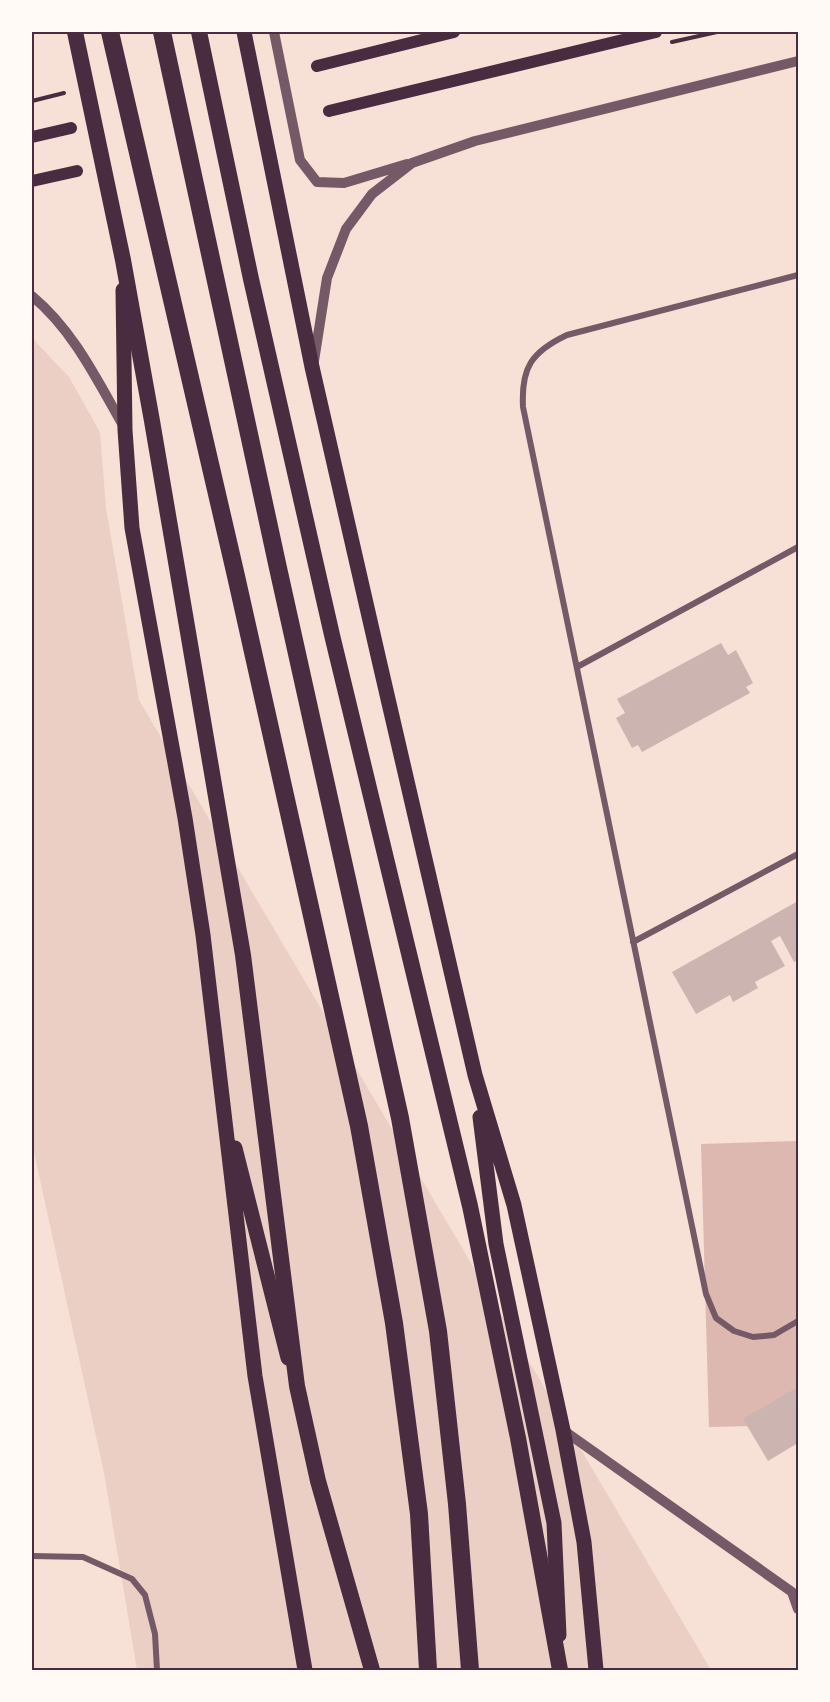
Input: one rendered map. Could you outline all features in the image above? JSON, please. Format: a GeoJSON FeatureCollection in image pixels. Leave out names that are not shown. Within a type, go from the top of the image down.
{"type":"FeatureCollection","features":[{"type":"Feature","properties":{"kind":"highway"},"geometry":{"type":"LineString","coordinates":[[75,32],[123,260],[243,955],[297,1386],[318,1481],[372,1671]]}},
{"type":"Feature","properties":{"kind":"highway"},"geometry":{"type":"LineString","coordinates":[[110,32],[239,588],[359,1126],[394,1323],[419,1514],[428,1671]]}},
{"type":"Feature","properties":{"kind":"highway"},"geometry":{"type":"LineString","coordinates":[[162,32],[400,1118],[438,1331],[457,1504],[470,1671]]}},
{"type":"Feature","properties":{"kind":"highway"},"geometry":{"type":"LineString","coordinates":[[199,32],[251,279],[330,624],[470,1206],[518,1438],[561,1671]]}},
{"type":"Feature","properties":{"kind":"main road"},"geometry":{"type":"LineString","coordinates":[[244,32],[297,281],[312,367],[475,1075],[514,1205],[563,1430],[584,1542],[596,1671]]}},
{"type":"Feature","properties":{"kind":"main road"},"geometry":{"type":"LineString","coordinates":[[317,66],[454,32]]}},
{"type":"Feature","properties":{"kind":"main road"},"geometry":{"type":"LineString","coordinates":[[329,111],[656,32]]}},
{"type":"Feature","properties":{"kind":"main road"},"geometry":{"type":"LineString","coordinates":[[32,137],[71,128]]}},
{"type":"Feature","properties":{"kind":"main road"},"geometry":{"type":"LineString","coordinates":[[32,181],[77,171]]}},
{"type":"Feature","properties":{"kind":"main road"},"geometry":{"type":"LineString","coordinates":[[123,260],[125,430],[132,528],[185,819],[202,935],[255,1376],[305,1671]]}},
{"type":"Feature","properties":{"kind":"main road"},"geometry":{"type":"LineString","coordinates":[[475,1075],[496,1244],[554,1523],[561,1671]]}},
{"type":"Feature","properties":{"kind":"main road"},"geometry":{"type":"LineString","coordinates":[[219,1084],[318,1481]]}},
{"type":"Feature","properties":{"kind":"street"},"geometry":{"type":"LineString","coordinates":[[274,32],[300,160],[317,183],[344,183],[475,141],[798,61]]}},
{"type":"Feature","properties":{"kind":"street"},"geometry":{"type":"LineString","coordinates":[[312,367],[327,278],[346,229],[372,194],[412,163]]}},
{"type":"Feature","properties":{"kind":"street"},"geometry":{"type":"LineString","coordinates":[[798,275],[567,335],[551,343],[528,363],[522,388],[523,407],[706,1294],[716,1318],[734,1331],[753,1337],[774,1335],[798,1321]]}},
{"type":"Feature","properties":{"kind":"street"},"geometry":{"type":"LineString","coordinates":[[32,296],[51,313],[85,358],[125,430]]}},
{"type":"Feature","properties":{"kind":"street"},"geometry":{"type":"LineString","coordinates":[[577,667],[798,547]]}},
{"type":"Feature","properties":{"kind":"street"},"geometry":{"type":"LineString","coordinates":[[633,942],[798,854]]}},
{"type":"Feature","properties":{"kind":"street"},"geometry":{"type":"LineString","coordinates":[[563,1430],[795,1590],[798,1609]]}},
{"type":"Feature","properties":{"kind":"street"},"geometry":{"type":"LineString","coordinates":[[32,1556],[83,1557],[132,1579],[145,1595],[155,1634],[158,1671]]}},
{"type":"Feature","properties":{"kind":"path"},"geometry":{"type":"LineString","coordinates":[[32,101],[64,93]]}},
{"type":"Feature","properties":{"kind":"shaded area"},"geometry":{"type":"Polygon","coordinates":[[[32,338],[69,377],[100,432],[106,508],[139,700],[711,1670],[137,1670],[104,1473],[32,1143],[32,338]]]}},
{"type":"Feature","properties":{"kind":"shaded area"},"geometry":{"type":"Polygon","coordinates":[[[798,1141],[798,1425],[709,1427],[701,1144],[798,1141]]]}},
{"type":"Feature","properties":{"kind":"building"},"geometry":{"type":"Polygon","coordinates":[[[721,643],[728,655],[736,650],[753,683],[746,687],[750,693],[642,752],[638,745],[632,748],[616,718],[625,713],[617,699],[721,643]]]}},
{"type":"Feature","properties":{"kind":"building"},"geometry":{"type":"Polygon","coordinates":[[[798,901],[798,960],[794,962],[780,936],[771,941],[785,966],[755,982],[758,988],[733,1002],[730,995],[696,1014],[672,972],[798,901]]]}},
{"type":"Feature","properties":{"kind":"building"},"geometry":{"type":"Polygon","coordinates":[[[798,1387],[798,1443],[768,1461],[743,1419],[798,1387]]]}}]}
